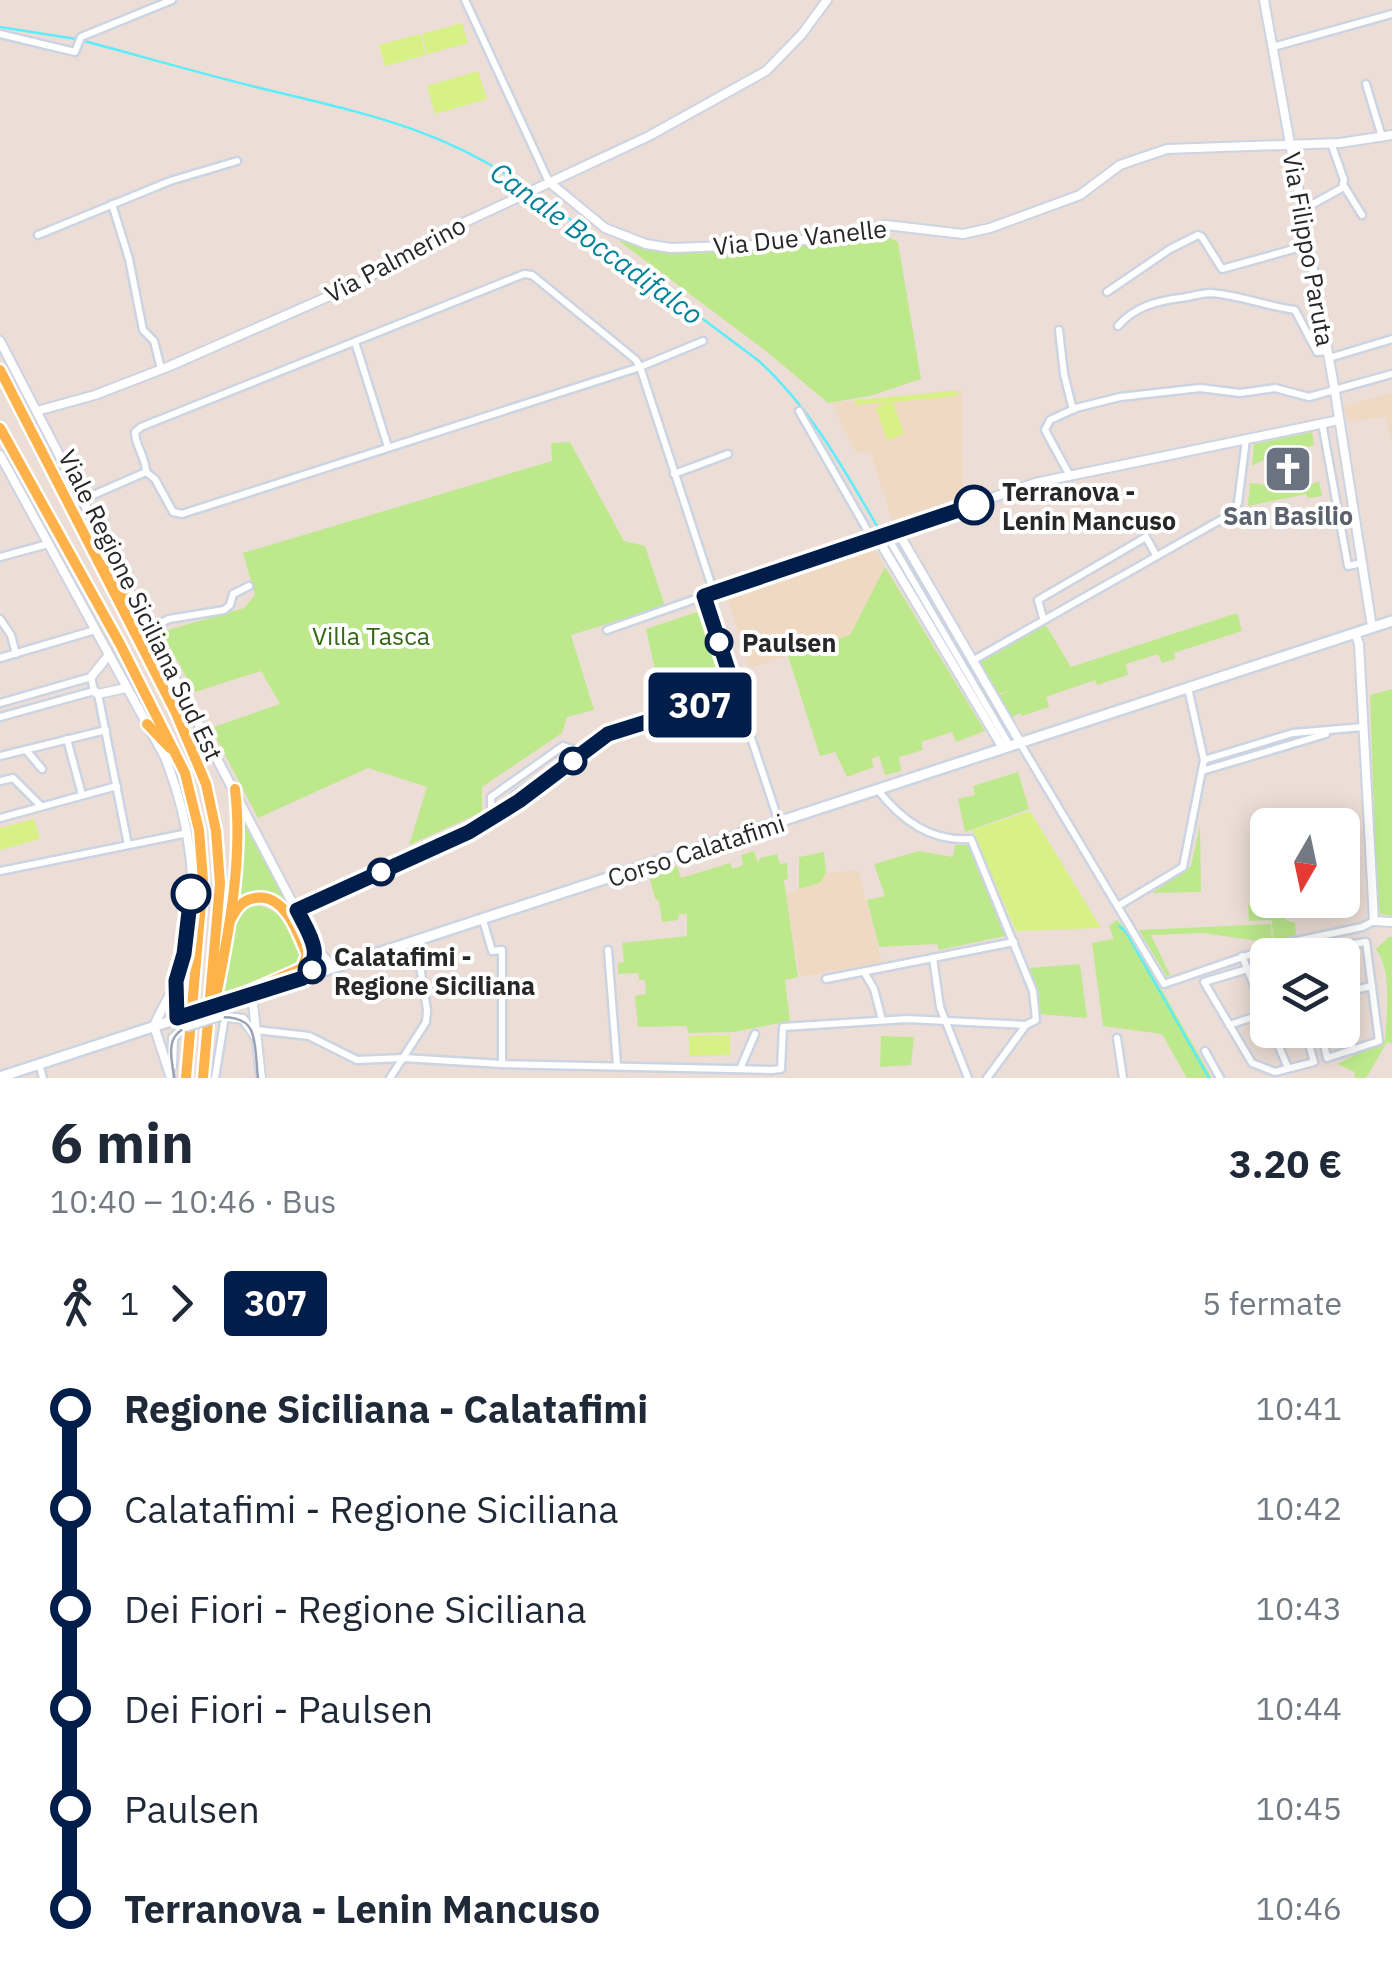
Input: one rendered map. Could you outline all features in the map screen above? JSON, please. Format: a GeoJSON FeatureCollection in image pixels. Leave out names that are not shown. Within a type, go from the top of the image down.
{"type":"FeatureCollection","features":[{"type":"Feature","properties":{"kind":"main road","name":"Viale Regione Siciliana Sud Est"},"geometry":{"type":"LineString","coordinates":[[0,370],[189,738],[212,806],[220,884],[206,1046]]}},
{"type":"Feature","properties":{"kind":"main road","name":"Viale Regione Siciliana Sud Est"},"geometry":{"type":"LineString","coordinates":[[0,428],[180,758],[193,801],[203,869],[203,906],[185,1018]]}},
{"type":"Feature","properties":{"kind":"main road"},"geometry":{"type":"LineString","coordinates":[[87,539],[152,634]]}},
{"type":"Feature","properties":{"kind":"main road","name":"Corso Calatafimi"},"geometry":{"type":"LineString","coordinates":[[0,1077],[154,1026],[222,1012],[252,994],[1392,621]]}},
{"type":"Feature","properties":{"kind":"main road"},"geometry":{"type":"LineString","coordinates":[[146,724],[180,758]]}},
{"type":"Feature","properties":{"kind":"main road"},"geometry":{"type":"LineString","coordinates":[[203,1078],[229,925],[237,841],[234,789]]}},
{"type":"Feature","properties":{"kind":"main road"},"geometry":{"type":"LineString","coordinates":[[222,1012],[273,978],[302,968],[306,955],[285,911],[269,899],[248,900],[229,925]]}},
{"type":"Feature","properties":{"kind":"main road"},"geometry":{"type":"LineString","coordinates":[[185,1018],[186,1078]]}},
{"type":"Feature","properties":{"kind":"street"},"geometry":{"type":"LineString","coordinates":[[0,34],[76,52],[80,41],[172,0]]}},
{"type":"Feature","properties":{"kind":"street"},"geometry":{"type":"LineString","coordinates":[[465,0],[549,182]]}},
{"type":"Feature","properties":{"kind":"street","name":"Via Palmerino"},"geometry":{"type":"LineString","coordinates":[[37,412],[162,369],[359,283],[446,231],[649,136],[766,70],[802,34],[827,0]]}},
{"type":"Feature","properties":{"kind":"street","name":"Via Filippo Paruta"},"geometry":{"type":"LineString","coordinates":[[1264,0],[1335,392],[1372,628]]}},
{"type":"Feature","properties":{"kind":"street"},"geometry":{"type":"LineString","coordinates":[[1273,46],[1392,14]]}},
{"type":"Feature","properties":{"kind":"street"},"geometry":{"type":"LineString","coordinates":[[1366,84],[1387,136]]}},
{"type":"Feature","properties":{"kind":"street","name":"Via Due Vanelle"},"geometry":{"type":"LineString","coordinates":[[549,182],[605,228],[646,244],[670,248],[756,245],[840,236],[886,226],[963,234],[1080,195],[1120,165],[1167,150],[1331,143],[1387,136]]}},
{"type":"Feature","properties":{"kind":"street"},"geometry":{"type":"LineString","coordinates":[[1331,143],[1338,154],[1343,186],[1362,215]]}},
{"type":"Feature","properties":{"kind":"street"},"geometry":{"type":"LineString","coordinates":[[38,235],[170,181],[237,160]]}},
{"type":"Feature","properties":{"kind":"street"},"geometry":{"type":"LineString","coordinates":[[1302,210],[1343,186]]}},
{"type":"Feature","properties":{"kind":"street"},"geometry":{"type":"LineString","coordinates":[[112,204],[144,330],[154,342],[162,369]]}},
{"type":"Feature","properties":{"kind":"street"},"geometry":{"type":"LineString","coordinates":[[1107,292],[1170,249],[1198,236],[1222,269],[1308,245]]}},
{"type":"Feature","properties":{"kind":"street"},"geometry":{"type":"LineString","coordinates":[[146,472],[135,439],[141,426],[524,274],[532,275],[640,367],[736,694],[780,823]]}},
{"type":"Feature","properties":{"kind":"street"},"geometry":{"type":"LineString","coordinates":[[1118,326],[1146,305],[1207,293],[1295,310],[1316,352],[1328,354],[1392,339]]}},
{"type":"Feature","properties":{"kind":"street"},"geometry":{"type":"LineString","coordinates":[[1059,330],[1073,410]]}},
{"type":"Feature","properties":{"kind":"street","name":"Viale Regione Siciliana Sud Est"},"geometry":{"type":"LineString","coordinates":[[0,341],[316,946],[329,963],[338,967]]}},
{"type":"Feature","properties":{"kind":"street"},"geometry":{"type":"LineString","coordinates":[[146,472],[155,479],[173,512],[182,514],[640,367],[703,341]]}},
{"type":"Feature","properties":{"kind":"street"},"geometry":{"type":"LineString","coordinates":[[355,342],[388,447]]}},
{"type":"Feature","properties":{"kind":"street"},"geometry":{"type":"LineString","coordinates":[[1070,476],[1045,430],[1050,420],[1073,410],[1120,398],[1200,388],[1240,392],[1276,388],[1309,397],[1392,374]]}},
{"type":"Feature","properties":{"kind":"street"},"geometry":{"type":"LineString","coordinates":[[799,412],[1162,980],[1168,984],[1242,956],[1374,921],[1392,922]]}},
{"type":"Feature","properties":{"kind":"street"},"geometry":{"type":"LineString","coordinates":[[607,630],[1034,484],[1339,420]]}},
{"type":"Feature","properties":{"kind":"street","name":"Via Filippo Paruta"},"geometry":{"type":"LineString","coordinates":[[1322,423],[1348,566],[1362,563]]}},
{"type":"Feature","properties":{"kind":"street"},"geometry":{"type":"LineString","coordinates":[[972,661],[1232,514],[1238,503],[1246,439]]}},
{"type":"Feature","properties":{"kind":"street","name":"Viale Regione Siciliana Sud Est"},"geometry":{"type":"LineString","coordinates":[[0,454],[171,772],[188,833],[191,894],[184,954],[154,1026]]}},
{"type":"Feature","properties":{"kind":"street"},"geometry":{"type":"LineString","coordinates":[[674,474],[728,454]]}},
{"type":"Feature","properties":{"kind":"street"},"geometry":{"type":"LineString","coordinates":[[84,498],[146,472]]}},
{"type":"Feature","properties":{"kind":"street"},"geometry":{"type":"LineString","coordinates":[[1336,500],[1351,498]]}},
{"type":"Feature","properties":{"kind":"street"},"geometry":{"type":"LineString","coordinates":[[898,532],[972,661],[1011,745]]}},
{"type":"Feature","properties":{"kind":"street"},"geometry":{"type":"LineString","coordinates":[[1043,618],[1038,600],[1146,537],[1156,555]]}},
{"type":"Feature","properties":{"kind":"street"},"geometry":{"type":"LineString","coordinates":[[0,557],[48,544]]}},
{"type":"Feature","properties":{"kind":"street"},"geometry":{"type":"LineString","coordinates":[[152,634],[169,619],[224,610],[233,594],[249,586]]}},
{"type":"Feature","properties":{"kind":"street"},"geometry":{"type":"LineString","coordinates":[[0,620],[11,636],[16,654]]}},
{"type":"Feature","properties":{"kind":"street"},"geometry":{"type":"LineString","coordinates":[[0,658],[95,630]]}},
{"type":"Feature","properties":{"kind":"street"},"geometry":{"type":"LineString","coordinates":[[1354,634],[1359,644],[1374,921]]}},
{"type":"Feature","properties":{"kind":"street"},"geometry":{"type":"LineString","coordinates":[[0,703],[91,677],[108,656]]}},
{"type":"Feature","properties":{"kind":"street"},"geometry":{"type":"LineString","coordinates":[[91,677],[106,730],[128,845]]}},
{"type":"Feature","properties":{"kind":"street"},"geometry":{"type":"LineString","coordinates":[[1118,906],[1183,866],[1204,760],[1188,687]]}},
{"type":"Feature","properties":{"kind":"street"},"geometry":{"type":"LineString","coordinates":[[0,717],[126,688]]}},
{"type":"Feature","properties":{"kind":"street"},"geometry":{"type":"LineString","coordinates":[[297,910],[469,832],[500,811],[515,795],[608,734],[736,694]]}},
{"type":"Feature","properties":{"kind":"street"},"geometry":{"type":"LineString","coordinates":[[1204,760],[1293,733],[1363,727]]}},
{"type":"Feature","properties":{"kind":"street"},"geometry":{"type":"LineString","coordinates":[[1202,771],[1341,729]]}},
{"type":"Feature","properties":{"kind":"street"},"geometry":{"type":"LineString","coordinates":[[0,756],[106,730]]}},
{"type":"Feature","properties":{"kind":"street"},"geometry":{"type":"LineString","coordinates":[[67,740],[82,796]]}},
{"type":"Feature","properties":{"kind":"street"},"geometry":{"type":"LineString","coordinates":[[492,816],[492,798],[563,746],[580,754]]}},
{"type":"Feature","properties":{"kind":"street"},"geometry":{"type":"LineString","coordinates":[[26,750],[42,769]]}},
{"type":"Feature","properties":{"kind":"street"},"geometry":{"type":"LineString","coordinates":[[0,781],[13,778],[42,807]]}},
{"type":"Feature","properties":{"kind":"street"},"geometry":{"type":"LineString","coordinates":[[0,818],[116,786]]}},
{"type":"Feature","properties":{"kind":"street"},"geometry":{"type":"LineString","coordinates":[[878,790],[893,809],[920,828],[945,840],[971,839],[1033,990],[1036,1020],[1026,1025],[988,1078]]}},
{"type":"Feature","properties":{"kind":"street"},"geometry":{"type":"LineString","coordinates":[[0,871],[188,833]]}},
{"type":"Feature","properties":{"kind":"street"},"geometry":{"type":"LineString","coordinates":[[483,920],[492,951],[502,950],[502,1064]]}},
{"type":"Feature","properties":{"kind":"street"},"geometry":{"type":"LineString","coordinates":[[1337,932],[1337,938]]}},
{"type":"Feature","properties":{"kind":"street"},"geometry":{"type":"LineString","coordinates":[[390,1078],[421,1034],[427,1010],[416,941]]}},
{"type":"Feature","properties":{"kind":"street"},"geometry":{"type":"LineString","coordinates":[[826,979],[1014,942]]}},
{"type":"Feature","properties":{"kind":"street"},"geometry":{"type":"LineString","coordinates":[[1325,1048],[1327,1058],[1378,1042],[1366,942],[1360,944]]}},
{"type":"Feature","properties":{"kind":"street"},"geometry":{"type":"LineString","coordinates":[[303,978],[314,962],[316,946]]}},
{"type":"Feature","properties":{"kind":"street"},"geometry":{"type":"LineString","coordinates":[[608,950],[617,1066]]}},
{"type":"Feature","properties":{"kind":"street"},"geometry":{"type":"LineString","coordinates":[[1242,956],[1250,978]]}},
{"type":"Feature","properties":{"kind":"street"},"geometry":{"type":"LineString","coordinates":[[932,958],[940,1008],[968,1078]]}},
{"type":"Feature","properties":{"kind":"street"},"geometry":{"type":"LineString","coordinates":[[1250,968],[1204,982],[1252,1063],[1275,1072],[1314,1062],[1310,1048]]}},
{"type":"Feature","properties":{"kind":"street"},"geometry":{"type":"LineString","coordinates":[[864,972],[874,988],[882,1020]]}},
{"type":"Feature","properties":{"kind":"street","name":"Viale Regione Siciliana Sud Est"},"geometry":{"type":"LineString","coordinates":[[176,981],[185,1018]]}},
{"type":"Feature","properties":{"kind":"street"},"geometry":{"type":"LineString","coordinates":[[1360,988],[1372,986]]}},
{"type":"Feature","properties":{"kind":"street"},"geometry":{"type":"LineString","coordinates":[[252,994],[261,1078]]}},
{"type":"Feature","properties":{"kind":"street"},"geometry":{"type":"LineString","coordinates":[[215,1078],[222,1012],[246,1022],[257,1035],[310,1036],[357,1060],[403,1058],[772,1074],[781,1070],[783,1028],[882,1020],[1026,1025]]}},
{"type":"Feature","properties":{"kind":"street"},"geometry":{"type":"LineString","coordinates":[[172,1078],[172,1042],[185,1018]]}},
{"type":"Feature","properties":{"kind":"street"},"geometry":{"type":"LineString","coordinates":[[1229,1024],[1250,1019]]}},
{"type":"Feature","properties":{"kind":"street"},"geometry":{"type":"LineString","coordinates":[[154,1026],[172,1078]]}},
{"type":"Feature","properties":{"kind":"street"},"geometry":{"type":"LineString","coordinates":[[737,1072],[755,1034]]}},
{"type":"Feature","properties":{"kind":"street"},"geometry":{"type":"LineString","coordinates":[[1117,1038],[1123,1078]]}},
{"type":"Feature","properties":{"kind":"street"},"geometry":{"type":"LineString","coordinates":[[1280,1048],[1288,1068]]}},
{"type":"Feature","properties":{"kind":"street"},"geometry":{"type":"LineString","coordinates":[[1204,1050],[1220,1078]]}},
{"type":"Feature","properties":{"kind":"street"},"geometry":{"type":"LineString","coordinates":[[38,1064],[43,1078]]}},
{"type":"Feature","properties":{"kind":"shaded area"},"geometry":{"type":"Polygon","coordinates":[[[962,389],[963,497],[893,522],[871,454],[854,450],[832,403],[962,389]]]}},
{"type":"Feature","properties":{"kind":"shaded area"},"geometry":{"type":"Polygon","coordinates":[[[1392,393],[1392,441],[1385,417],[1348,422],[1344,406],[1392,393]]]}},
{"type":"Feature","properties":{"kind":"shaded area"},"geometry":{"type":"Polygon","coordinates":[[[872,545],[885,567],[850,635],[750,668],[726,595],[872,545]]]}},
{"type":"Feature","properties":{"kind":"shaded area"},"geometry":{"type":"Polygon","coordinates":[[[858,870],[882,962],[800,977],[786,894],[819,883],[826,873],[858,870]]]}},
{"type":"Feature","properties":{"kind":"green space"},"geometry":{"type":"Polygon","coordinates":[[[462,23],[468,43],[427,54],[422,34],[462,23]]]}},
{"type":"Feature","properties":{"kind":"green space"},"geometry":{"type":"Polygon","coordinates":[[[420,34],[426,55],[385,66],[379,45],[420,34]]]}},
{"type":"Feature","properties":{"kind":"green space"},"geometry":{"type":"Polygon","coordinates":[[[478,71],[487,99],[435,114],[427,86],[478,71]]]}},
{"type":"Feature","properties":{"kind":"green space"},"geometry":{"type":"Polygon","coordinates":[[[873,229],[898,242],[921,379],[870,396],[828,403],[766,351],[619,241],[697,247],[833,237],[873,229]]]}},
{"type":"Feature","properties":{"kind":"green space"},"geometry":{"type":"Polygon","coordinates":[[[957,391],[957,396],[893,402],[904,434],[887,440],[876,408],[887,402],[855,405],[855,400],[957,391]]]}},
{"type":"Feature","properties":{"kind":"green space"},"geometry":{"type":"Polygon","coordinates":[[[1312,432],[1314,445],[1294,451],[1290,446],[1252,466],[1254,444],[1312,432]]]}},
{"type":"Feature","properties":{"kind":"green space","name":"Villa Tasca"},"geometry":{"type":"Polygon","coordinates":[[[570,442],[624,541],[645,546],[665,606],[571,635],[594,710],[567,717],[562,733],[482,787],[482,812],[409,845],[427,787],[368,768],[258,818],[211,728],[280,704],[261,671],[195,692],[161,632],[244,608],[255,595],[243,553],[552,461],[551,443],[570,442]]]}},
{"type":"Feature","properties":{"kind":"green space"},"geometry":{"type":"Polygon","coordinates":[[[1319,481],[1322,496],[1308,498],[1306,494],[1248,506],[1250,483],[1298,489],[1299,485],[1319,481]]]}},
{"type":"Feature","properties":{"kind":"green space"},"geometry":{"type":"Polygon","coordinates":[[[885,567],[985,731],[956,742],[952,732],[921,742],[923,750],[899,757],[901,771],[885,775],[879,756],[871,759],[874,767],[847,777],[835,752],[820,756],[788,656],[850,635],[885,567]]]}},
{"type":"Feature","properties":{"kind":"green space"},"geometry":{"type":"Polygon","coordinates":[[[700,611],[724,688],[663,707],[646,629],[700,611]]]}},
{"type":"Feature","properties":{"kind":"green space"},"geometry":{"type":"Polygon","coordinates":[[[1237,613],[1242,631],[1174,653],[1175,659],[1162,663],[1158,654],[1126,664],[1128,675],[1097,685],[1095,680],[1046,697],[1049,707],[1022,716],[1020,713],[1011,718],[998,696],[1011,690],[997,695],[977,663],[1044,622],[1071,667],[1237,613]]]}},
{"type":"Feature","properties":{"kind":"green space"},"geometry":{"type":"Polygon","coordinates":[[[1392,689],[1392,916],[1377,913],[1370,695],[1392,689]]]}},
{"type":"Feature","properties":{"kind":"green space"},"geometry":{"type":"Polygon","coordinates":[[[1018,772],[1029,809],[965,832],[958,799],[975,795],[973,786],[1018,772]]]}},
{"type":"Feature","properties":{"kind":"green space"},"geometry":{"type":"Polygon","coordinates":[[[1030,811],[1101,928],[1016,931],[972,830],[1030,811]]]}},
{"type":"Feature","properties":{"kind":"green space"},"geometry":{"type":"Polygon","coordinates":[[[241,818],[290,908],[270,895],[235,903],[241,818]]]}},
{"type":"Feature","properties":{"kind":"green space"},"geometry":{"type":"Polygon","coordinates":[[[34,819],[40,839],[0,850],[0,828],[34,819]]]}},
{"type":"Feature","properties":{"kind":"green space"},"geometry":{"type":"Polygon","coordinates":[[[1200,825],[1201,892],[1152,893],[1191,866],[1200,825]]]}},
{"type":"Feature","properties":{"kind":"green space"},"geometry":{"type":"Polygon","coordinates":[[[955,845],[968,845],[1005,936],[939,950],[937,944],[879,947],[867,900],[885,896],[874,864],[919,851],[953,857],[955,845]]]}},
{"type":"Feature","properties":{"kind":"green space"},"geometry":{"type":"Polygon","coordinates":[[[754,851],[758,863],[760,858],[777,854],[780,864],[787,863],[788,879],[784,880],[798,977],[785,980],[790,1021],[734,1032],[688,1033],[687,1026],[638,1027],[635,996],[646,994],[645,980],[639,980],[638,973],[618,974],[618,963],[624,962],[622,943],[687,936],[687,914],[662,922],[649,875],[677,866],[681,878],[730,863],[733,869],[743,865],[741,855],[754,851]]]}},
{"type":"Feature","properties":{"kind":"green space"},"geometry":{"type":"Polygon","coordinates":[[[824,852],[826,873],[820,883],[799,889],[799,857],[824,852]]]}},
{"type":"Feature","properties":{"kind":"green space"},"geometry":{"type":"Polygon","coordinates":[[[252,905],[271,910],[286,922],[297,939],[302,958],[298,964],[223,993],[236,915],[252,905]]]}},
{"type":"Feature","properties":{"kind":"green space"},"geometry":{"type":"Polygon","coordinates":[[[1248,905],[1250,918],[1285,918],[1295,923],[1296,935],[1273,938],[1272,920],[1249,921],[1248,905]]]}},
{"type":"Feature","properties":{"kind":"green space"},"geometry":{"type":"Polygon","coordinates":[[[1117,920],[1129,932],[1212,1078],[1187,1078],[1162,1034],[1103,1026],[1092,943],[1114,939],[1109,926],[1117,920]]]}},
{"type":"Feature","properties":{"kind":"green space"},"geometry":{"type":"Polygon","coordinates":[[[1271,924],[1272,938],[1250,940],[1203,933],[1151,935],[1170,975],[1167,977],[1139,930],[1271,924]]]}},
{"type":"Feature","properties":{"kind":"green space"},"geometry":{"type":"Polygon","coordinates":[[[1389,937],[1392,1044],[1387,1042],[1366,1078],[1354,1078],[1355,1072],[1337,1064],[1385,1040],[1386,980],[1376,949],[1389,937]]]}},
{"type":"Feature","properties":{"kind":"green space"},"geometry":{"type":"Polygon","coordinates":[[[1080,964],[1087,1018],[1039,1014],[1038,995],[1029,968],[1080,964]]]}},
{"type":"Feature","properties":{"kind":"green space"},"geometry":{"type":"Polygon","coordinates":[[[730,1035],[730,1055],[689,1056],[689,1036],[730,1035]]]}},
{"type":"Feature","properties":{"kind":"green space"},"geometry":{"type":"Polygon","coordinates":[[[881,1036],[914,1037],[911,1065],[880,1067],[881,1036]]]}},
{"type":"Feature","properties":{"kind":"waterway","name":"Canale Boccadifalco"},"geometry":{"type":"LineString","coordinates":[[0,27],[76,39]]}},
{"type":"Feature","properties":{"kind":"waterway","name":"Canale Boccadifalco"},"geometry":{"type":"LineString","coordinates":[[84,41],[398,124],[463,150],[529,189]]}},
{"type":"Feature","properties":{"kind":"waterway","name":"Canale Boccadifalco"},"geometry":{"type":"LineString","coordinates":[[536,194],[778,379],[810,418],[877,526]]}},
{"type":"Feature","properties":{"kind":"waterway","name":"Canale Boccadifalco"},"geometry":{"type":"LineString","coordinates":[[1119,926],[1209,1078]]}},
{"type":"Feature","properties":{"kind":"tram line"},"geometry":{"type":"LineString","coordinates":[[174,1078],[174,1038],[199,1021],[224,1017],[245,1023],[251,1030],[258,1078]]}},
{"type":"Feature","properties":{"kind":"bus line","name":"307"},"geometry":{"type":"LineString","coordinates":[[191,894],[182,966],[176,981],[177,1018],[303,978],[312,970],[316,946],[297,910],[469,832],[563,770],[608,734],[736,694],[704,596],[974,505]]}},
{"type":"Feature","properties":{"kind":"place","name":"San Basilio"},"geometry":{"type":"Point","coordinates":[1288,469]}},
{"type":"Feature","properties":{"kind":"place","name":"Terranova - Lenin Mancuso"},"geometry":{"type":"Point","coordinates":[974,505]}},
{"type":"Feature","properties":{"kind":"place","name":"Paulsen"},"geometry":{"type":"Point","coordinates":[719,642]}},
{"type":"Feature","properties":{"kind":"place","name":"Calatafimi - Regione Siciliana"},"geometry":{"type":"Point","coordinates":[312,970]}}]}
